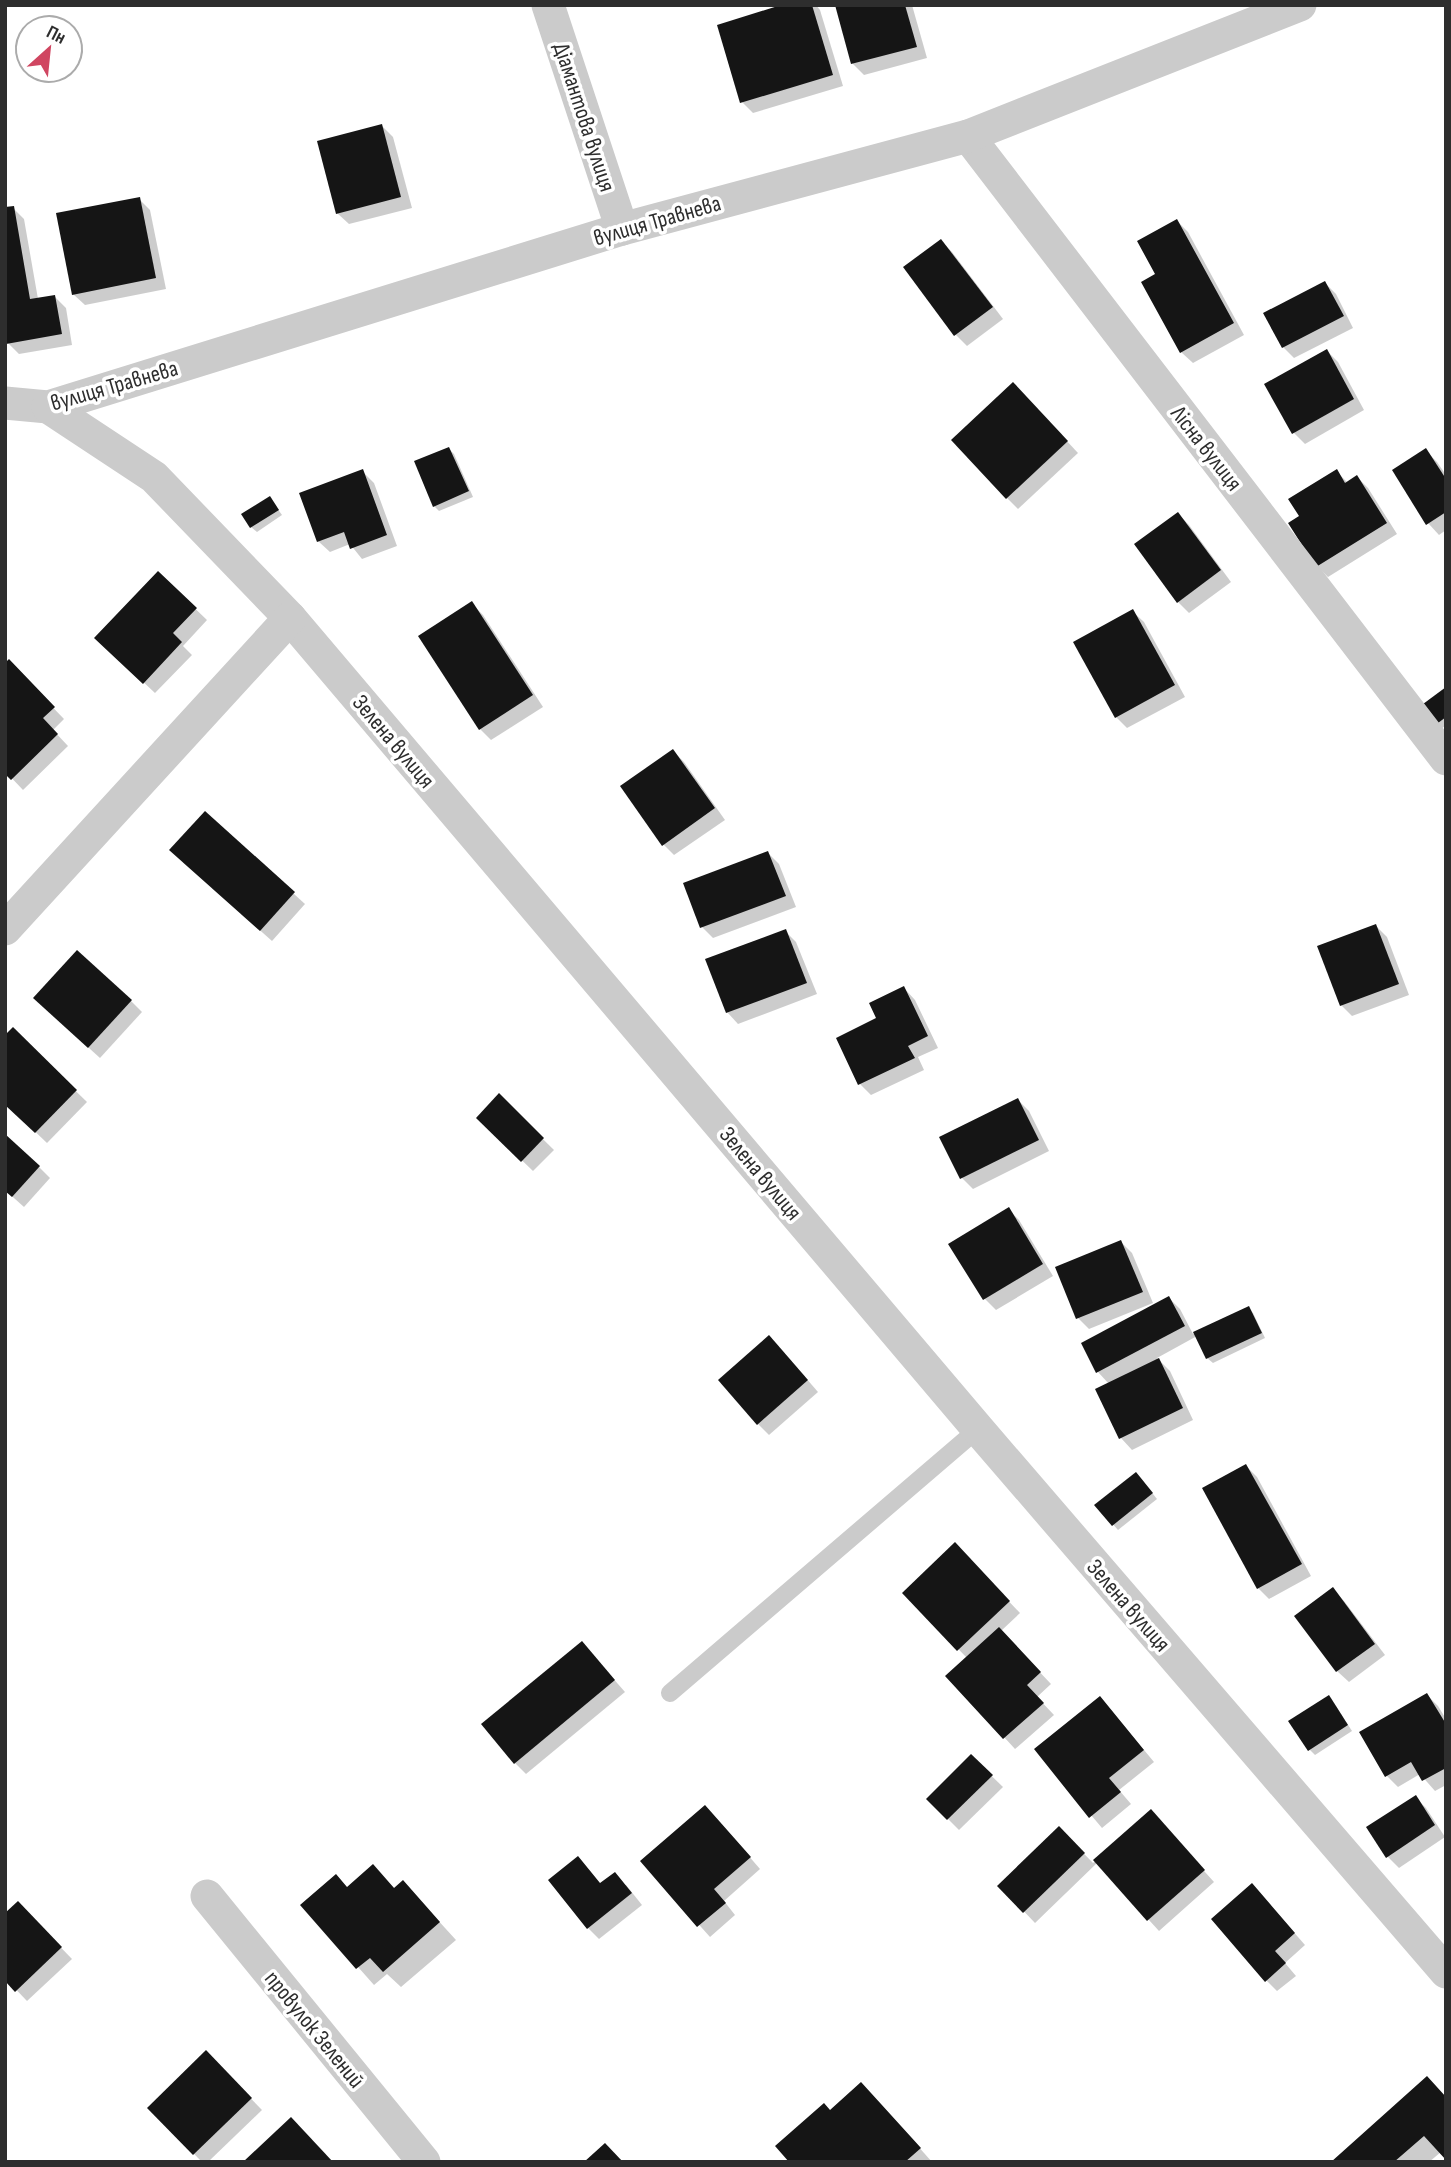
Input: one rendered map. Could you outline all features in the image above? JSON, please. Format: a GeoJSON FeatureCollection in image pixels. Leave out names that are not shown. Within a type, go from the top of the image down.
{"type":"FeatureCollection","features":[{"type":"Feature","properties":{"kind":"street","name":"Діамантова вулиця"},"geometry":{"type":"LineString","coordinates":[[548,5],[622,229]]}},
{"type":"Feature","properties":{"kind":"street","name":"вулиця Травнева"},"geometry":{"type":"LineString","coordinates":[[5,403],[48,407],[622,229],[968,136],[1300,5]]}},
{"type":"Feature","properties":{"kind":"street","name":"Лісна вулиця"},"geometry":{"type":"LineString","coordinates":[[968,136],[1446,759]]}},
{"type":"Feature","properties":{"kind":"street","name":"Зелена вулиця"},"geometry":{"type":"LineString","coordinates":[[48,407],[154,477],[290,618],[978,1429],[1446,1972]]}},
{"type":"Feature","properties":{"kind":"street"},"geometry":{"type":"LineString","coordinates":[[5,929],[290,618]]}},
{"type":"Feature","properties":{"kind":"street","name":"провулок Зелений"},"geometry":{"type":"LineString","coordinates":[[207,1896],[424,2162]]}},
{"type":"Feature","properties":{"kind":"lane"},"geometry":{"type":"LineString","coordinates":[[670,1693],[978,1429]]}},
{"type":"Feature","properties":{"kind":"building"},"geometry":{"type":"Polygon","coordinates":[[[781,5],[812,5],[833,75],[740,103],[717,25],[781,5]]]}},
{"type":"Feature","properties":{"kind":"building"},"geometry":{"type":"Polygon","coordinates":[[[835,5],[905,5],[917,47],[851,64],[835,5]]]}},
{"type":"Feature","properties":{"kind":"building"},"geometry":{"type":"Polygon","coordinates":[[[382,124],[401,197],[336,214],[317,141],[382,124]]]}},
{"type":"Feature","properties":{"kind":"building"},"geometry":{"type":"Polygon","coordinates":[[[140,197],[156,278],[72,295],[56,213],[140,197]]]}},
{"type":"Feature","properties":{"kind":"building"},"geometry":{"type":"Polygon","coordinates":[[[14,206],[30,299],[55,295],[62,334],[6,344],[5,207],[14,206]]]}},
{"type":"Feature","properties":{"kind":"building"},"geometry":{"type":"Polygon","coordinates":[[[1177,219],[1234,323],[1180,353],[1141,282],[1155,274],[1137,241],[1177,219]]]}},
{"type":"Feature","properties":{"kind":"building"},"geometry":{"type":"Polygon","coordinates":[[[941,239],[993,307],[954,336],[903,267],[941,239]]]}},
{"type":"Feature","properties":{"kind":"building"},"geometry":{"type":"Polygon","coordinates":[[[1325,281],[1344,316],[1282,348],[1263,313],[1325,281]]]}},
{"type":"Feature","properties":{"kind":"building"},"geometry":{"type":"Polygon","coordinates":[[[1327,349],[1354,399],[1292,434],[1264,384],[1327,349]]]}},
{"type":"Feature","properties":{"kind":"building"},"geometry":{"type":"Polygon","coordinates":[[[1013,382],[1068,441],[1006,499],[951,440],[1013,382]]]}},
{"type":"Feature","properties":{"kind":"building"},"geometry":{"type":"Polygon","coordinates":[[[449,447],[469,491],[433,507],[414,461],[449,447]]]}},
{"type":"Feature","properties":{"kind":"building"},"geometry":{"type":"Polygon","coordinates":[[[1426,448],[1446,479],[1446,512],[1426,525],[1392,470],[1426,448]]]}},
{"type":"Feature","properties":{"kind":"building"},"geometry":{"type":"Polygon","coordinates":[[[363,469],[387,535],[350,549],[344,532],[317,542],[299,493],[363,469]]]}},
{"type":"Feature","properties":{"kind":"building"},"geometry":{"type":"Polygon","coordinates":[[[1337,469],[1345,483],[1357,475],[1387,523],[1316,567],[1288,523],[1299,516],[1288,499],[1337,469]]]}},
{"type":"Feature","properties":{"kind":"building"},"geometry":{"type":"Polygon","coordinates":[[[270,496],[279,510],[250,528],[241,514],[270,496]]]}},
{"type":"Feature","properties":{"kind":"building"},"geometry":{"type":"Polygon","coordinates":[[[1178,512],[1221,570],[1177,603],[1134,544],[1178,512]]]}},
{"type":"Feature","properties":{"kind":"building"},"geometry":{"type":"Polygon","coordinates":[[[158,571],[197,608],[173,633],[182,642],[143,684],[94,638],[158,571]]]}},
{"type":"Feature","properties":{"kind":"building"},"geometry":{"type":"Polygon","coordinates":[[[472,601],[533,695],[479,730],[418,636],[472,601]]]}},
{"type":"Feature","properties":{"kind":"building"},"geometry":{"type":"Polygon","coordinates":[[[1133,609],[1175,685],[1115,718],[1073,642],[1133,609]]]}},
{"type":"Feature","properties":{"kind":"building"},"geometry":{"type":"Polygon","coordinates":[[[9,659],[55,707],[43,718],[58,734],[11,780],[5,774],[5,663],[9,659]]]}},
{"type":"Feature","properties":{"kind":"building"},"geometry":{"type":"Polygon","coordinates":[[[1446,687],[1446,717],[1434,726],[1419,707],[1446,687]]]}},
{"type":"Feature","properties":{"kind":"building"},"geometry":{"type":"Polygon","coordinates":[[[673,749],[715,808],[662,846],[620,786],[673,749]]]}},
{"type":"Feature","properties":{"kind":"building"},"geometry":{"type":"Polygon","coordinates":[[[205,811],[295,892],[260,931],[169,850],[205,811]]]}},
{"type":"Feature","properties":{"kind":"building"},"geometry":{"type":"Polygon","coordinates":[[[768,851],[786,896],[700,928],[683,883],[768,851]]]}},
{"type":"Feature","properties":{"kind":"building"},"geometry":{"type":"Polygon","coordinates":[[[1376,924],[1399,984],[1340,1006],[1317,946],[1376,924]]]}},
{"type":"Feature","properties":{"kind":"building"},"geometry":{"type":"Polygon","coordinates":[[[786,929],[807,983],[726,1013],[705,959],[786,929]]]}},
{"type":"Feature","properties":{"kind":"building"},"geometry":{"type":"Polygon","coordinates":[[[77,950],[132,1000],[88,1048],[33,998],[77,950]]]}},
{"type":"Feature","properties":{"kind":"building"},"geometry":{"type":"Polygon","coordinates":[[[904,986],[928,1036],[908,1046],[915,1058],[858,1085],[836,1038],[876,1018],[869,1003],[904,986]]]}},
{"type":"Feature","properties":{"kind":"building"},"geometry":{"type":"Polygon","coordinates":[[[13,1027],[77,1090],[35,1133],[5,1105],[5,1035],[13,1027]]]}},
{"type":"Feature","properties":{"kind":"building"},"geometry":{"type":"Polygon","coordinates":[[[499,1093],[544,1138],[521,1162],[476,1118],[499,1093]]]}},
{"type":"Feature","properties":{"kind":"building"},"geometry":{"type":"Polygon","coordinates":[[[1018,1098],[1039,1140],[960,1179],[939,1137],[1018,1098]]]}},
{"type":"Feature","properties":{"kind":"building"},"geometry":{"type":"Polygon","coordinates":[[[5,1134],[40,1166],[12,1197],[5,1191],[5,1134]]]}},
{"type":"Feature","properties":{"kind":"building"},"geometry":{"type":"Polygon","coordinates":[[[1009,1207],[1043,1264],[983,1300],[948,1244],[1009,1207]]]}},
{"type":"Feature","properties":{"kind":"building"},"geometry":{"type":"Polygon","coordinates":[[[1121,1240],[1143,1292],[1076,1319],[1055,1267],[1121,1240]]]}},
{"type":"Feature","properties":{"kind":"building"},"geometry":{"type":"Polygon","coordinates":[[[1169,1296],[1185,1326],[1096,1373],[1081,1343],[1169,1296]]]}},
{"type":"Feature","properties":{"kind":"building"},"geometry":{"type":"Polygon","coordinates":[[[1249,1306],[1262,1333],[1206,1359],[1193,1332],[1249,1306]]]}},
{"type":"Feature","properties":{"kind":"building"},"geometry":{"type":"Polygon","coordinates":[[[769,1335],[808,1380],[757,1425],[718,1380],[769,1335]]]}},
{"type":"Feature","properties":{"kind":"building"},"geometry":{"type":"Polygon","coordinates":[[[1159,1358],[1183,1408],[1119,1439],[1095,1389],[1159,1358]]]}},
{"type":"Feature","properties":{"kind":"building"},"geometry":{"type":"Polygon","coordinates":[[[1246,1464],[1302,1564],[1257,1589],[1202,1488],[1246,1464]]]}},
{"type":"Feature","properties":{"kind":"building"},"geometry":{"type":"Polygon","coordinates":[[[1136,1472],[1153,1493],[1112,1526],[1094,1505],[1136,1472]]]}},
{"type":"Feature","properties":{"kind":"building"},"geometry":{"type":"Polygon","coordinates":[[[955,1542],[1010,1601],[957,1651],[902,1593],[955,1542]]]}},
{"type":"Feature","properties":{"kind":"building"},"geometry":{"type":"Polygon","coordinates":[[[1333,1587],[1375,1644],[1336,1672],[1294,1616],[1333,1587]]]}},
{"type":"Feature","properties":{"kind":"building"},"geometry":{"type":"Polygon","coordinates":[[[999,1627],[1041,1672],[1027,1685],[1044,1703],[1003,1739],[945,1676],[999,1627]]]}},
{"type":"Feature","properties":{"kind":"building"},"geometry":{"type":"Polygon","coordinates":[[[582,1641],[615,1680],[514,1764],[481,1724],[582,1641]]]}},
{"type":"Feature","properties":{"kind":"building"},"geometry":{"type":"Polygon","coordinates":[[[1427,1693],[1446,1724],[1446,1768],[1422,1781],[1411,1762],[1385,1777],[1359,1732],[1427,1693]]]}},
{"type":"Feature","properties":{"kind":"building"},"geometry":{"type":"Polygon","coordinates":[[[1329,1695],[1348,1725],[1308,1751],[1288,1721],[1329,1695]]]}},
{"type":"Feature","properties":{"kind":"building"},"geometry":{"type":"Polygon","coordinates":[[[1100,1696],[1144,1750],[1109,1778],[1121,1792],[1089,1818],[1034,1749],[1100,1696]]]}},
{"type":"Feature","properties":{"kind":"building"},"geometry":{"type":"Polygon","coordinates":[[[971,1754],[993,1775],[947,1820],[926,1799],[971,1754]]]}},
{"type":"Feature","properties":{"kind":"building"},"geometry":{"type":"Polygon","coordinates":[[[1416,1795],[1435,1825],[1386,1858],[1366,1827],[1416,1795]]]}},
{"type":"Feature","properties":{"kind":"building"},"geometry":{"type":"Polygon","coordinates":[[[705,1805],[751,1857],[714,1889],[726,1903],[697,1927],[640,1861],[705,1805]]]}},
{"type":"Feature","properties":{"kind":"building"},"geometry":{"type":"Polygon","coordinates":[[[1151,1809],[1205,1870],[1147,1921],[1093,1860],[1151,1809]]]}},
{"type":"Feature","properties":{"kind":"building"},"geometry":{"type":"Polygon","coordinates":[[[1059,1826],[1085,1853],[1023,1913],[997,1886],[1059,1826]]]}},
{"type":"Feature","properties":{"kind":"building"},"geometry":{"type":"Polygon","coordinates":[[[578,1856],[600,1883],[615,1872],[632,1893],[587,1929],[548,1880],[578,1856]]]}},
{"type":"Feature","properties":{"kind":"building"},"geometry":{"type":"Polygon","coordinates":[[[373,1864],[394,1888],[403,1880],[440,1922],[383,1972],[370,1958],[356,1969],[300,1905],[336,1874],[347,1887],[373,1864]]]}},
{"type":"Feature","properties":{"kind":"building"},"geometry":{"type":"Polygon","coordinates":[[[1252,1883],[1295,1933],[1275,1951],[1286,1963],[1265,1982],[1211,1919],[1252,1883]]]}},
{"type":"Feature","properties":{"kind":"building"},"geometry":{"type":"Polygon","coordinates":[[[18,1901],[62,1947],[15,1992],[5,1981],[5,1913],[18,1901]]]}},
{"type":"Feature","properties":{"kind":"building"},"geometry":{"type":"Polygon","coordinates":[[[206,2050],[252,2098],[193,2155],[147,2108],[206,2050]]]}},
{"type":"Feature","properties":{"kind":"building"},"geometry":{"type":"Polygon","coordinates":[[[1427,2076],[1446,2097],[1446,2160],[1424,2136],[1394,2162],[1331,2162],[1427,2076]]]}},
{"type":"Feature","properties":{"kind":"building"},"geometry":{"type":"Polygon","coordinates":[[[861,2082],[921,2148],[905,2162],[789,2162],[775,2146],[824,2103],[830,2110],[861,2082]]]}},
{"type":"Feature","properties":{"kind":"building"},"geometry":{"type":"Polygon","coordinates":[[[291,2117],[333,2162],[243,2162],[291,2117]]]}},
{"type":"Feature","properties":{"kind":"building"},"geometry":{"type":"Polygon","coordinates":[[[605,2143],[623,2162],[584,2162],[605,2143]]]}}]}
